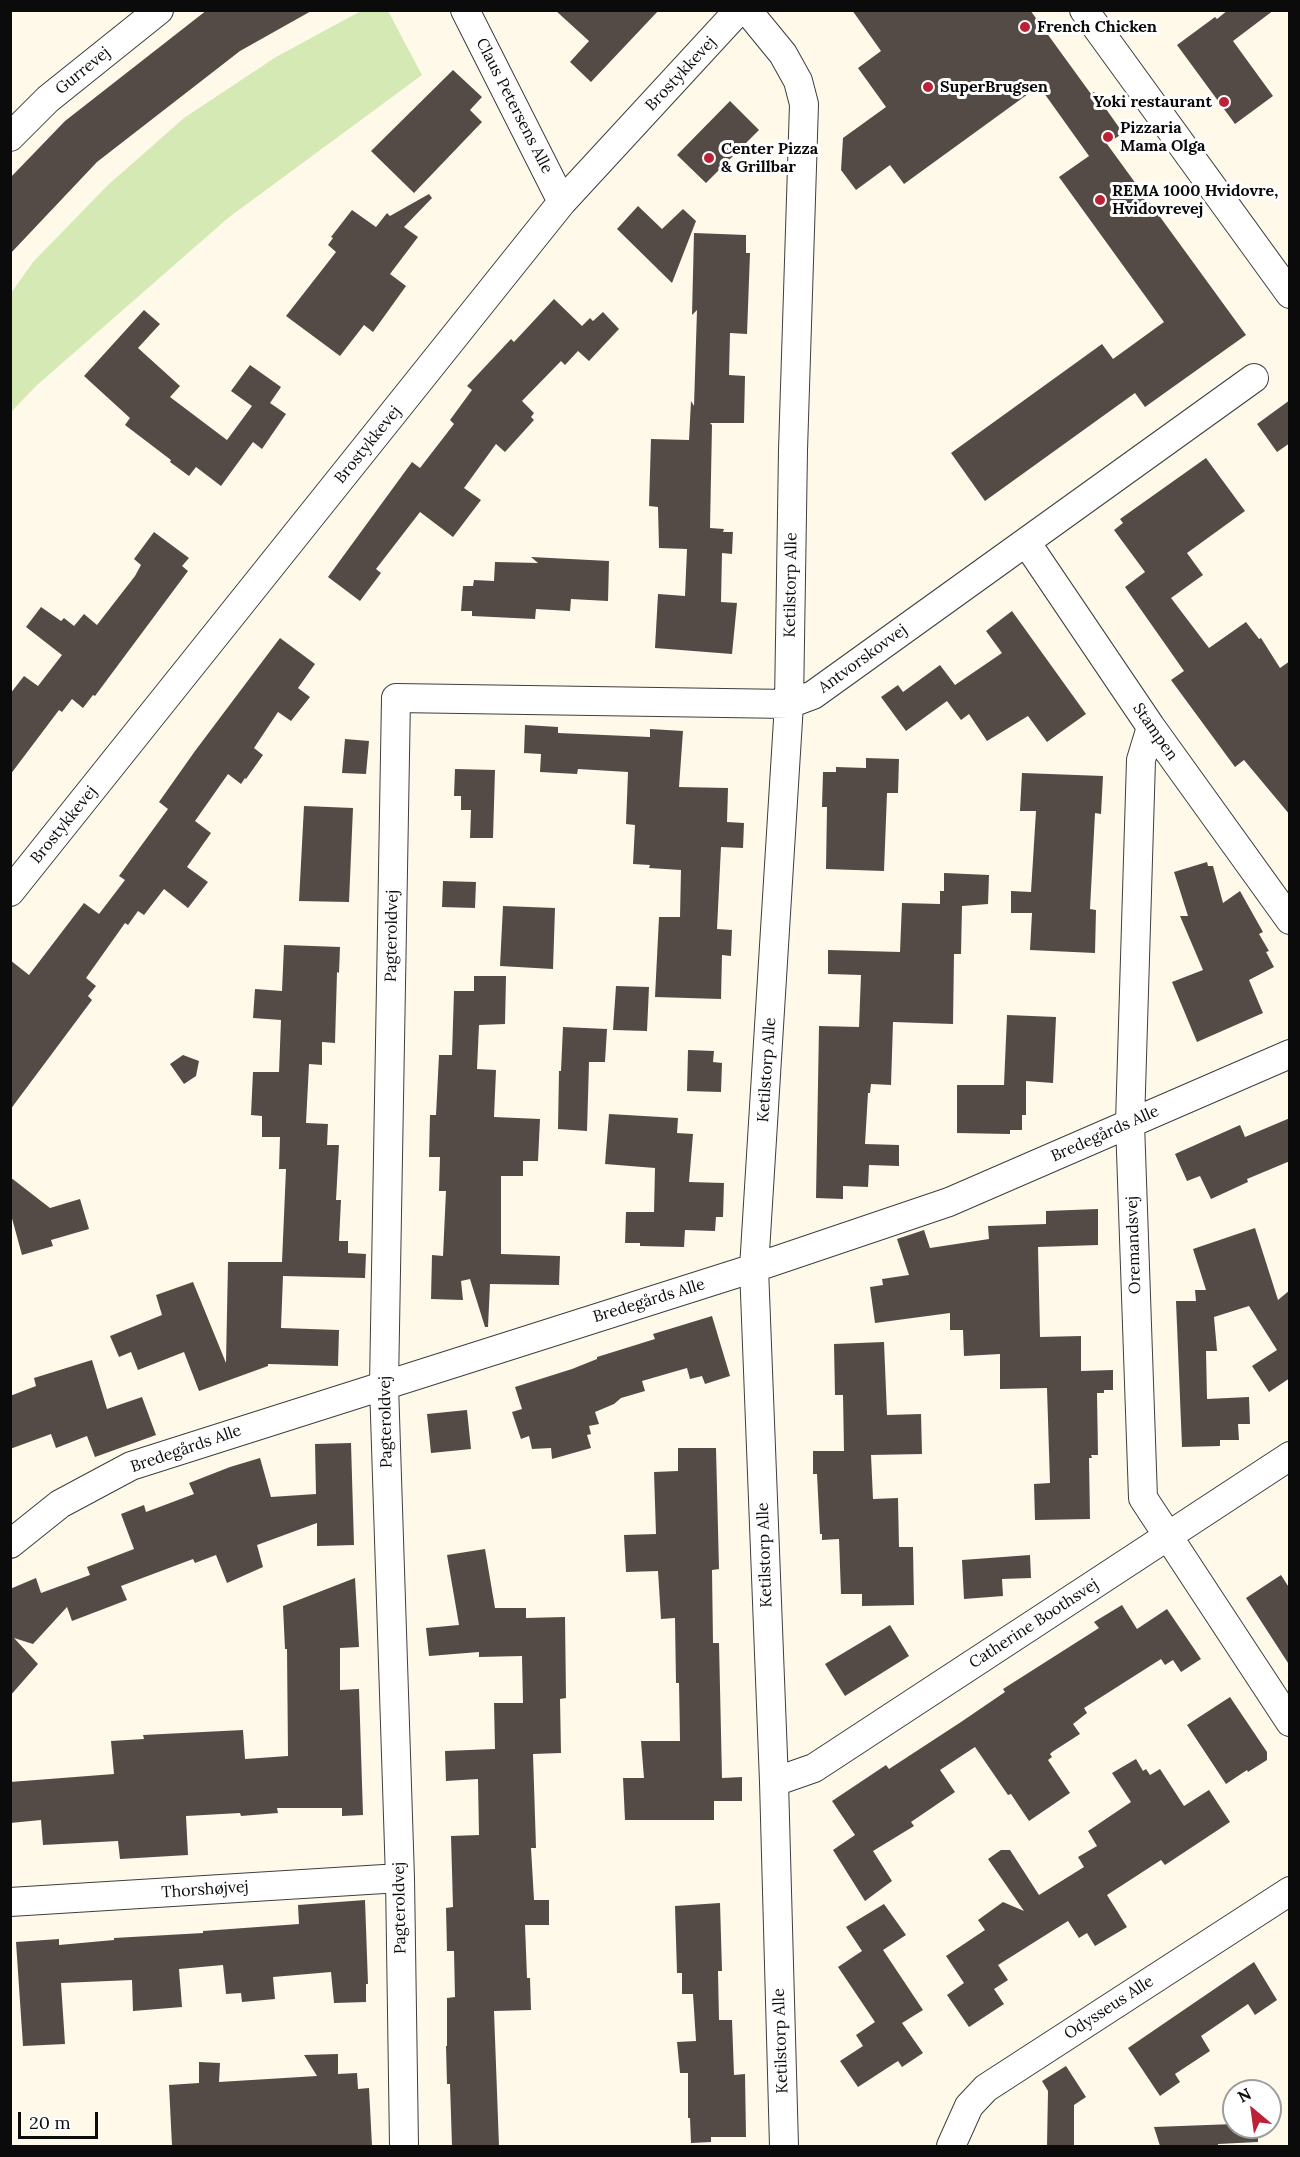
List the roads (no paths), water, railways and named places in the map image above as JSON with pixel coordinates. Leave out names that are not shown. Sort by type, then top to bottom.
[{"type":"street","name":"Gurrevej","points":[[10,136],[48,99],[159,10]]},
{"type":"street","name":"Claus Petersens Alle","points":[[465,10],[562,202]]},
{"type":"street","name":"Brostykkevej","points":[[10,892],[562,202],[739,10]]},
{"type":"street","name":"Ketilstorp Alle","points":[[747,10],[783,54],[798,81],[804,104],[794,407],[789,704],[754,1268],[774,1782],[784,2146]]},
{"type":"street","points":[[1084,10],[1290,294]]},
{"type":"street","name":"Antvorskovvej","points":[[396,698],[789,704],[813,695],[1254,378]]},
{"type":"street","name":"Stampen","points":[[1026,542],[1151,727],[1290,920]]},
{"type":"street","name":"Pagteroldvej","points":[[396,698],[384,1385],[400,1878],[404,2146]]},
{"type":"street","name":"Oremandsvej","points":[[1151,727],[1141,760],[1130,1123],[1143,1498],[1290,1722]]},
{"type":"street","name":"Bredegårds Alle","points":[[10,1544],[60,1504],[131,1466],[754,1268],[949,1202],[1290,1054]]},
{"type":"street","name":"Catherine Boothsvej","points":[[774,1782],[814,1768],[1290,1456]]},
{"type":"street","name":"Thorshøjvej","points":[[10,1902],[400,1878]]},
{"type":"street","name":"Odysseus Alle","points":[[951,2146],[969,2106],[986,2088],[1290,1891]]},
{"type":"place","name":"French Chicken","points":[[1025,27]]},
{"type":"place","name":"SuperBrugsen","points":[[928,87]]},
{"type":"place","name":"Yoki restaurant","points":[[1224,102]]},
{"type":"place","name":"Pizzaria Mama Olga","points":[[1108,137]]},
{"type":"place","name":"Center Pizza & Grillbar","points":[[709,158]]},
{"type":"place","name":"REMA 1000 Hvidovre, Hvidovrevej","points":[[1100,200]]}]
